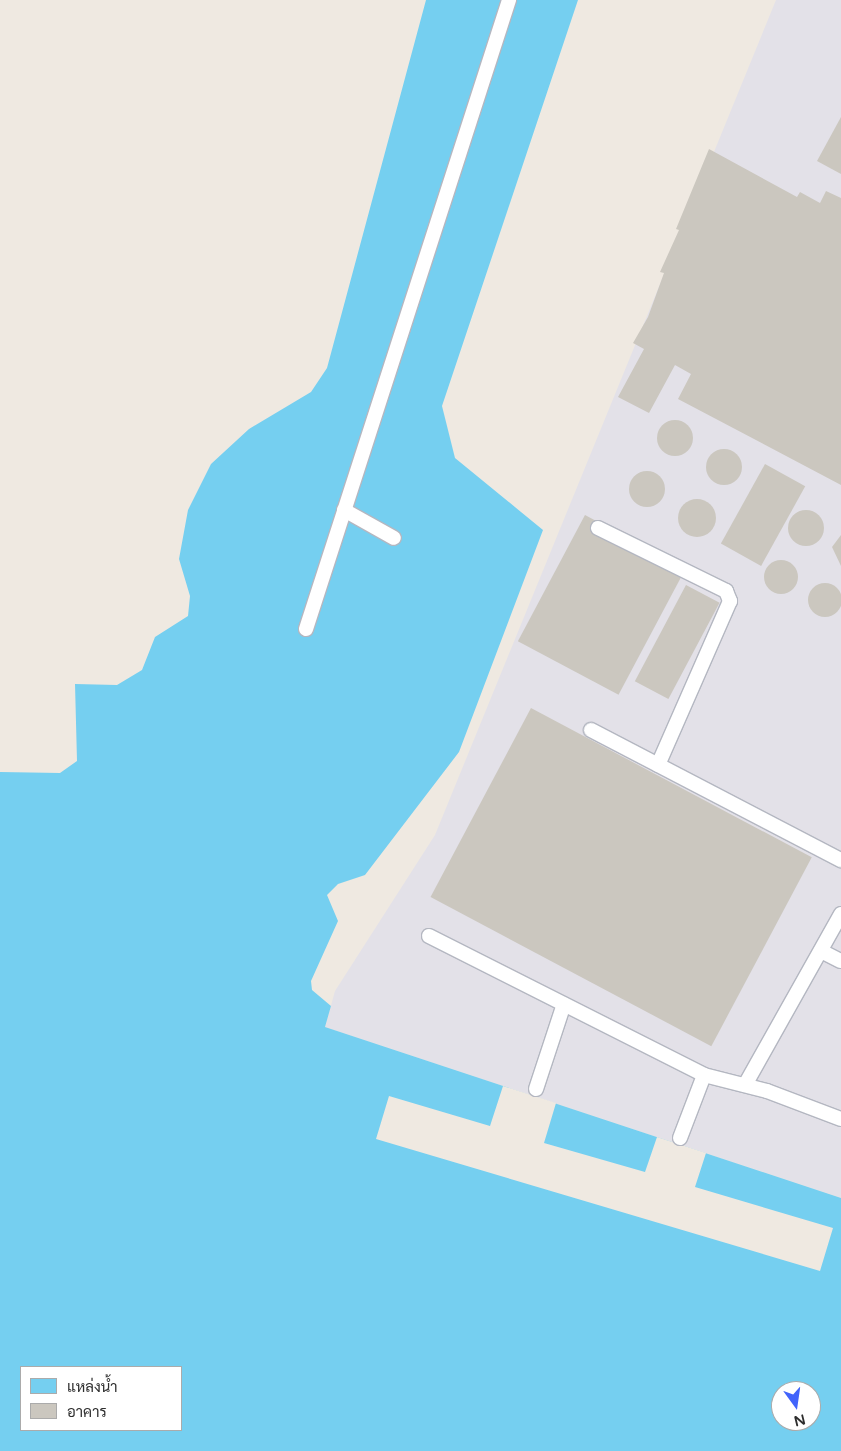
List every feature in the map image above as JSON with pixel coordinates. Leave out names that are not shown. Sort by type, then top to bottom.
[{"type":"lane","points":[[306,629],[509,0]]},
{"type":"lane","points":[[344,510],[394,538]]},
{"type":"lane","points":[[598,528],[726,592],[730,600],[658,765]]},
{"type":"lane","points":[[592,730],[841,860]]},
{"type":"lane","points":[[745,1085],[841,914]]},
{"type":"lane","points":[[429,936],[704,1075],[745,1085],[841,1119]]},
{"type":"lane","points":[[821,951],[841,961]]},
{"type":"lane","points":[[536,1089],[564,1004]]},
{"type":"lane","points":[[680,1138],[704,1075]]},
{"type":"shaded area","points":[[776,0],[841,0],[841,1198],[325,1027],[335,991],[435,835]]},
{"type":"water","points":[[426,0],[578,0],[442,406],[455,458],[543,530],[459,752],[365,875],[338,884],[327,895],[338,921],[311,981],[312,990],[331,1006],[325,1027],[841,1198],[841,1451],[0,1451],[0,772],[60,773],[77,761],[75,684],[117,685],[142,670],[155,637],[188,616],[190,596],[179,559],[188,510],[211,464],[249,429],[311,392],[327,368]]},
{"type":"pier","points":[[503,1086],[556,1103],[544,1143],[645,1172],[657,1137],[706,1153],[695,1187],[833,1228],[820,1271],[376,1139],[389,1096],[490,1126]]},
{"type":"building","points":[[841,117],[841,174],[817,161]]},
{"type":"building","points":[[709,149],[797,197],[800,192],[820,203],[826,191],[841,198],[841,485],[678,399],[691,374],[675,365],[649,413],[618,397],[644,349],[633,343],[648,317],[664,273],[660,272],[679,230],[676,229]]},
{"type":"building","points":[[675,420],[682,421],[688,425],[692,431],[692,445],[688,451],[682,455],[675,456],[668,455],[662,451],[658,445],[657,438],[658,431],[662,425],[668,421]]},
{"type":"building","points":[[724,449],[731,450],[737,454],[741,460],[741,474],[737,480],[731,484],[724,485],[717,484],[711,480],[707,474],[706,467],[707,460],[711,454],[717,450]]},
{"type":"building","points":[[765,464],[805,486],[761,566],[721,544]]},
{"type":"building","points":[[647,471],[654,472],[660,476],[664,482],[664,496],[660,502],[654,506],[647,507],[640,506],[634,502],[630,496],[629,489],[630,482],[634,476],[640,472]]},
{"type":"building","points":[[697,499],[710,505],[716,518],[710,531],[697,537],[684,531],[678,518],[684,505]]},
{"type":"building","points":[[806,510],[818,516],[824,528],[818,540],[806,546],[794,540],[788,528],[794,516]]},
{"type":"building","points":[[585,515],[686,569],[619,695],[518,641]]},
{"type":"building","points":[[841,535],[841,566],[832,547]]},
{"type":"building","points":[[781,560],[788,561],[793,565],[797,570],[797,584],[793,589],[788,593],[781,594],[774,593],[769,589],[765,584],[764,577],[765,570],[769,565],[774,561]]},
{"type":"building","points":[[825,583],[832,584],[837,588],[841,593],[841,607],[837,612],[832,616],[825,617],[818,616],[813,612],[809,607],[808,600],[809,593],[813,588],[818,584]]},
{"type":"building","points":[[686,585],[720,603],[668,699],[635,681]]},
{"type":"building","points":[[531,708],[812,857],[711,1046],[431,897]]}]
